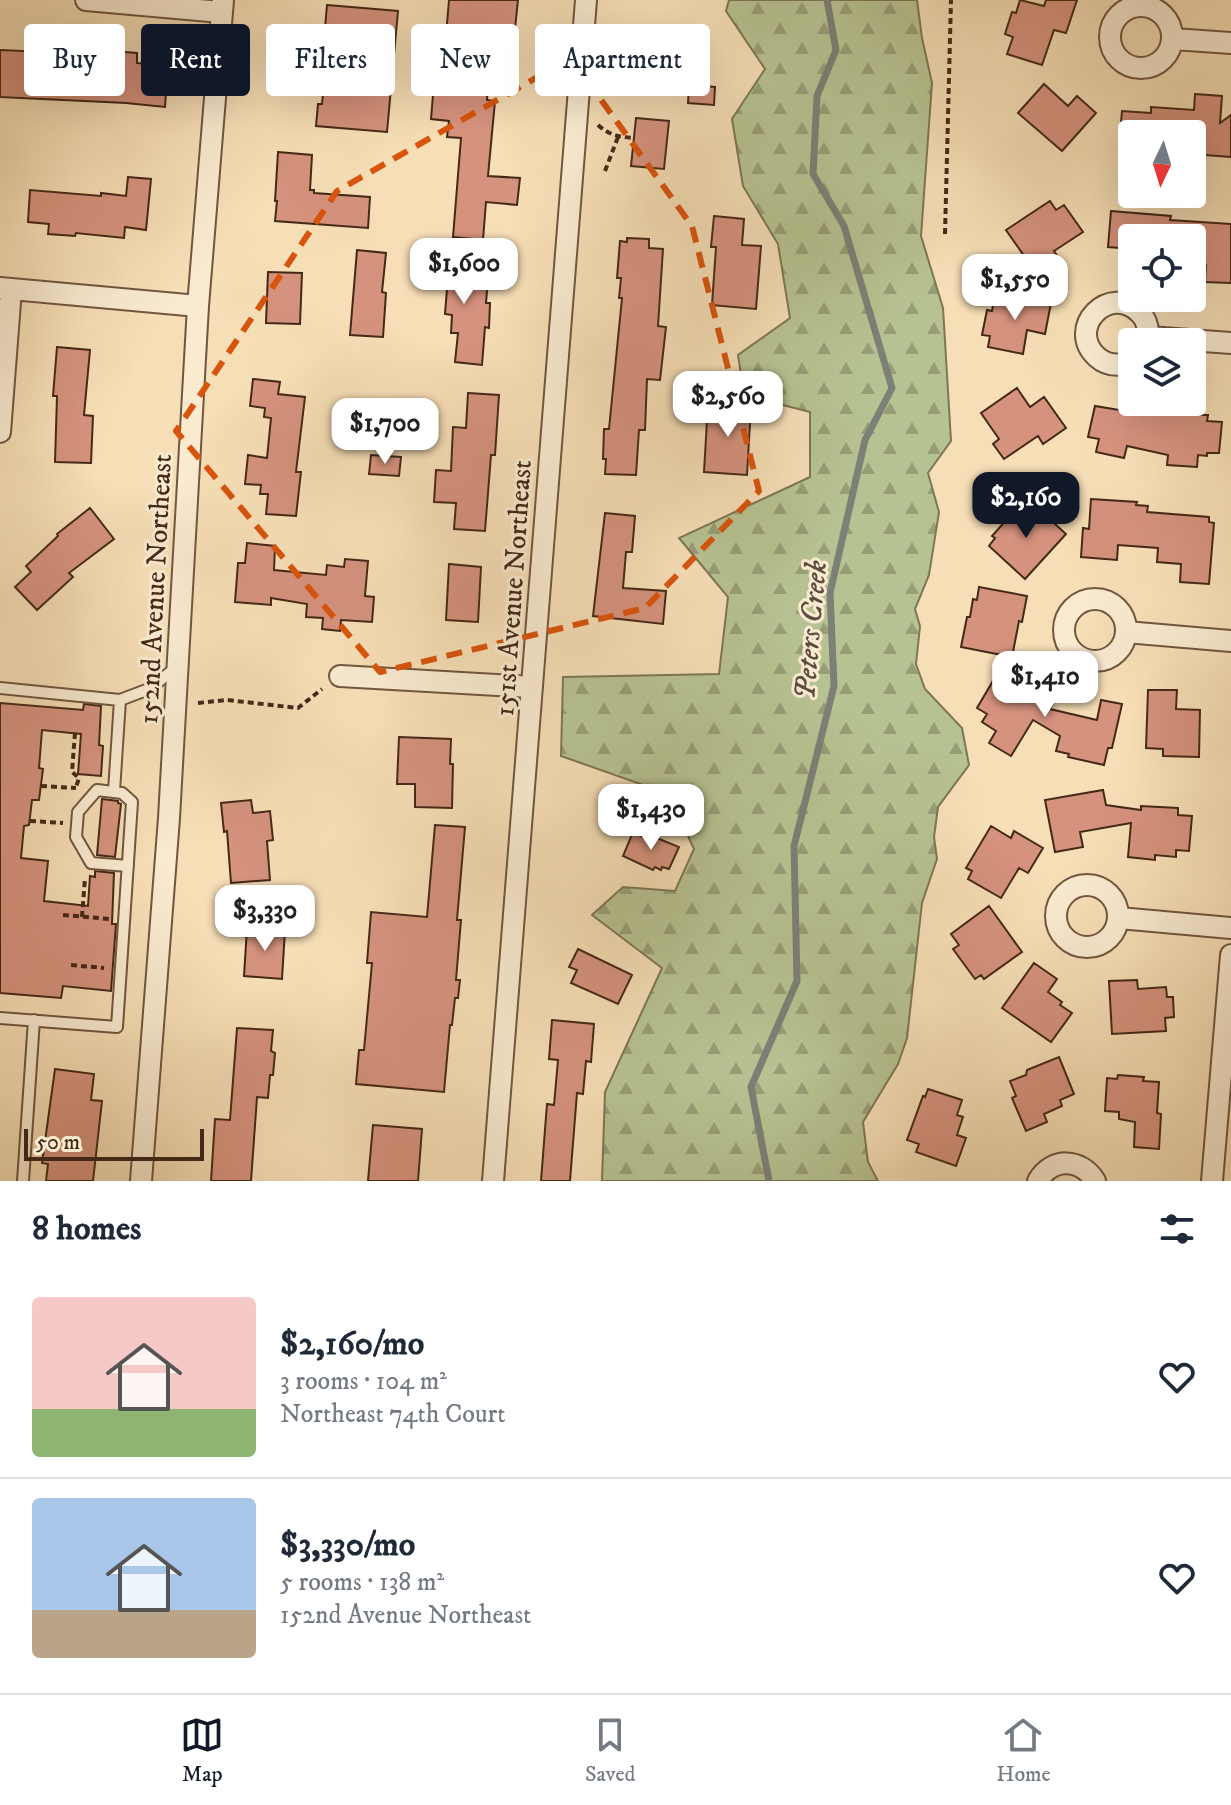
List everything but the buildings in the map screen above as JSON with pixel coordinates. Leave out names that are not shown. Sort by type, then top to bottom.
[{"type":"street","points":[[86,0],[222,6]]},
{"type":"street","name":"151st Avenue Northeast","points":[[493,1181],[586,0]]},
{"type":"street","name":"152nd Avenue Northeast","points":[[141,1181],[167,849],[198,306],[222,6]]},
{"type":"street","points":[[1173,39],[1231,43]]},
{"type":"street","points":[[0,432],[5,289],[198,306]]},
{"type":"street","points":[[1118,365],[1101,361],[1088,345],[1086,334],[1093,315],[1109,304],[1129,305],[1138,310],[1148,328]]},
{"type":"street","points":[[1206,342],[1231,343]]},
{"type":"street","points":[[1126,632],[1231,641]]},
{"type":"street","points":[[340,676],[532,687]]},
{"type":"street","points":[[1119,918],[1231,928]]},
{"type":"street","points":[[1212,1181],[1227,1062],[1231,955]]},
{"type":"street","points":[[1038,1181],[1048,1169],[1067,1162],[1085,1169],[1095,1181]]},
{"type":"lane","points":[[0,688],[120,700],[149,689],[177,666]]},
{"type":"lane","points":[[114,791],[120,700]]},
{"type":"lane","points":[[0,1018],[117,1027],[128,866],[132,802],[122,793],[97,790],[78,812],[76,837],[91,863],[128,866]]},
{"type":"lane","points":[[23,1181],[34,1020]]},
{"type":"path","points":[[945,234],[951,0]]},
{"type":"path","points":[[597,123],[608,133],[634,138]]},
{"type":"path","points":[[605,171],[618,137]]},
{"type":"path","points":[[175,705],[227,700],[298,708],[340,676]]},
{"type":"path","points":[[41,786],[76,788]]},
{"type":"path","points":[[30,821],[77,824]]},
{"type":"path","points":[[63,915],[124,920]]},
{"type":"path","points":[[71,965],[121,969]]},
{"type":"highlighted area","points":[[571,58],[692,226],[759,491],[645,608],[380,672],[176,431],[337,191]]},
{"type":"green space","points":[[729,0],[917,0],[932,83],[921,236],[943,308],[951,441],[928,473],[939,512],[929,575],[915,609],[920,626],[916,664],[925,689],[962,728],[969,765],[938,807],[934,837],[937,859],[922,903],[907,1038],[898,1064],[863,1122],[868,1162],[878,1181],[602,1181],[605,1092],[662,968],[592,915],[623,887],[675,891],[694,849],[669,794],[561,756],[563,677],[719,674],[728,597],[679,538],[810,477],[810,412],[744,395],[738,355],[790,318],[778,244],[743,186],[732,119],[765,69],[726,11]]},
{"type":"waterway","name":"Peters Creek","points":[[769,1181],[751,1087],[797,981],[794,846],[834,686],[830,593],[865,440],[892,388],[844,226],[813,174],[817,96],[836,50],[827,0]]}]
